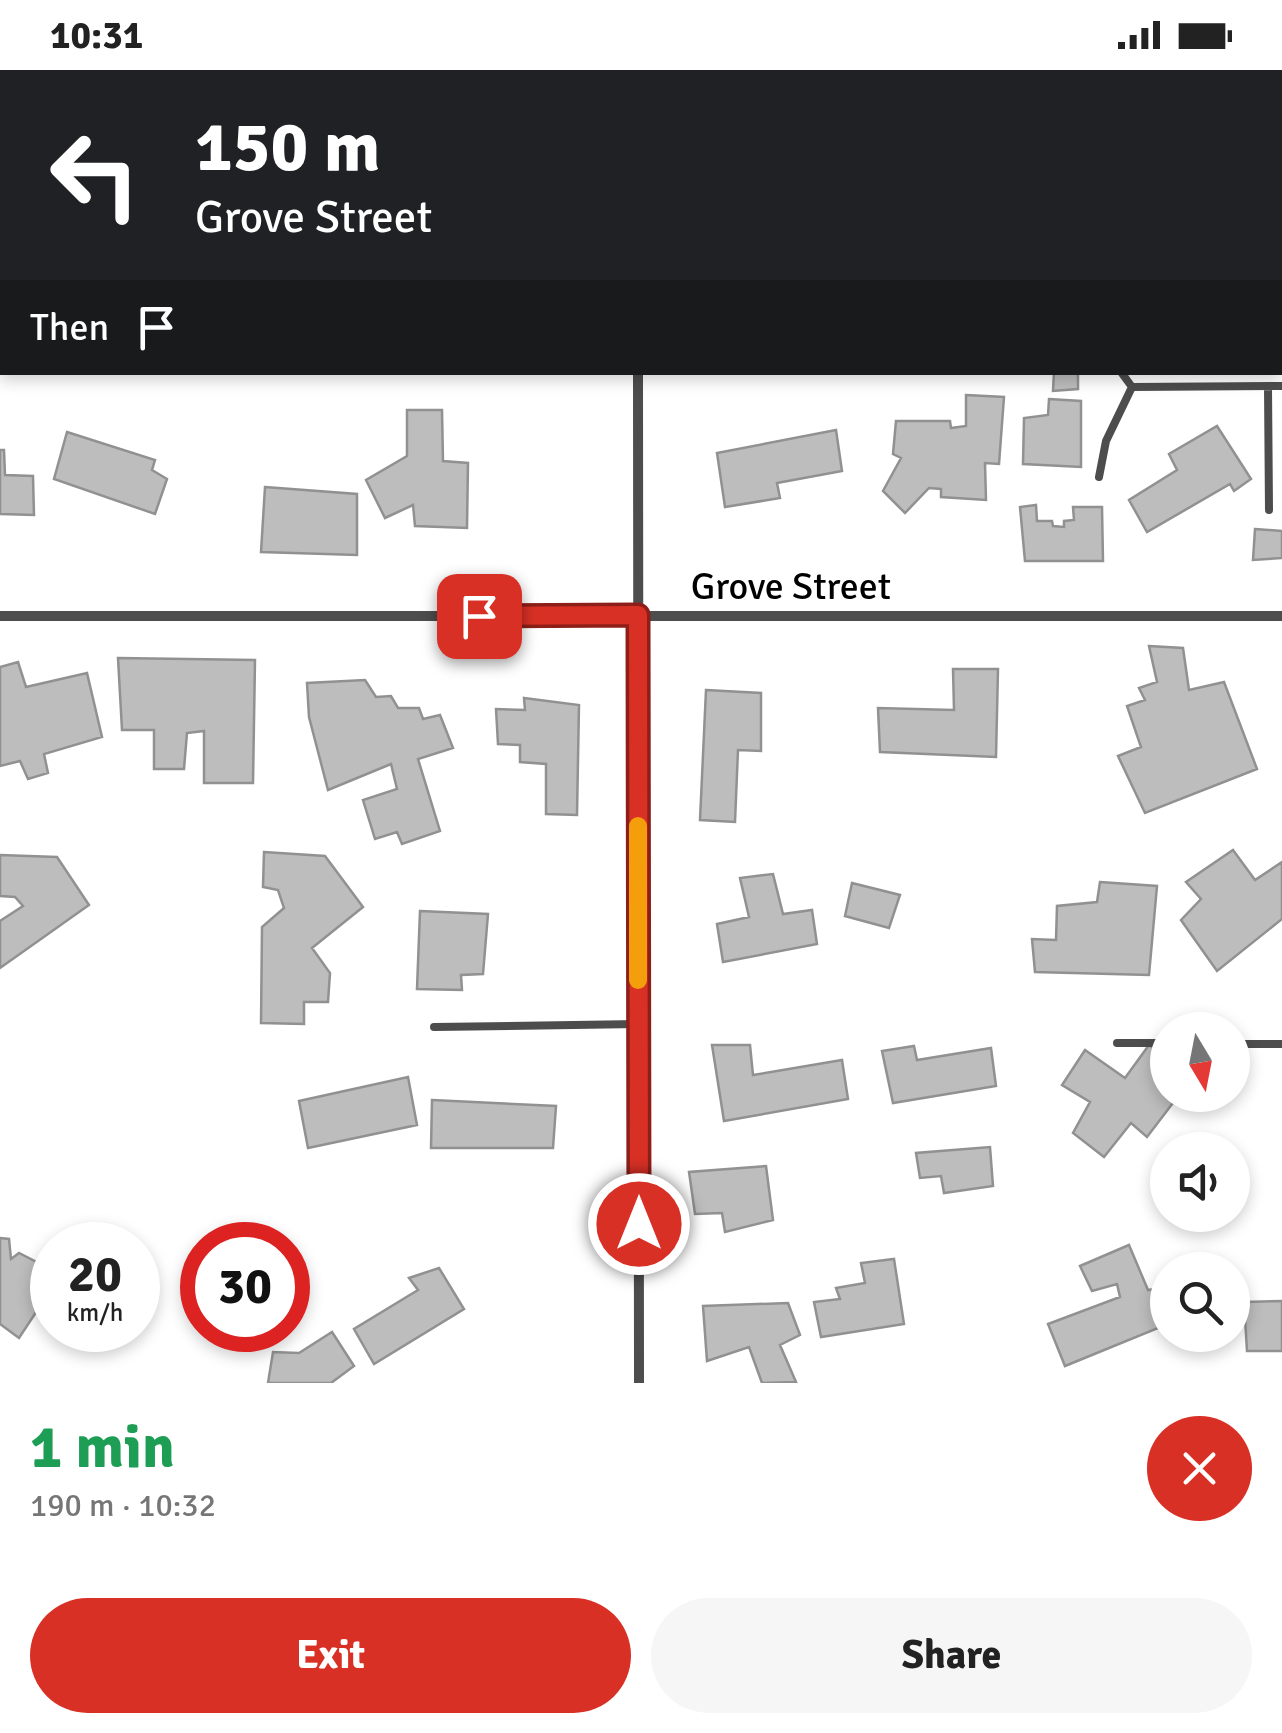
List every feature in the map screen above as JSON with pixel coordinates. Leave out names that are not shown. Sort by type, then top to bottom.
[{"type":"street","points":[[638,375],[639,1383]]},
{"type":"street","name":"Grove Street","points":[[0,616],[1282,616]]},
{"type":"lane","points":[[1123,375],[1132,387]]},
{"type":"lane","points":[[1132,387],[1282,386]]},
{"type":"lane","points":[[1099,477],[1106,441],[1132,387]]},
{"type":"lane","points":[[1268,387],[1269,510]]},
{"type":"lane","points":[[434,1028],[638,1024]]},
{"type":"lane","points":[[1117,1042],[1150,1043]]},
{"type":"lane","points":[[1250,1044],[1282,1044]]},
{"type":"building","points":[[1054,375],[1078,375],[1078,389],[1053,391]]},
{"type":"building","points":[[966,395],[1004,397],[999,464],[985,463],[986,500],[941,497],[941,489],[929,488],[905,513],[883,491],[901,458],[893,454],[896,421],[950,421],[951,428],[966,426]]},
{"type":"building","points":[[1049,399],[1081,401],[1081,467],[1023,464],[1024,418],[1048,415]]},
{"type":"building","points":[[407,410],[442,410],[443,461],[468,463],[467,528],[415,526],[413,505],[385,518],[366,480],[407,456]]},
{"type":"building","points":[[1217,426],[1251,479],[1234,491],[1230,484],[1147,532],[1129,500],[1177,470],[1169,454]]},
{"type":"building","points":[[836,430],[842,471],[777,483],[780,498],[725,507],[717,453]]},
{"type":"building","points":[[67,432],[155,460],[152,470],[167,479],[155,514],[54,479]]},
{"type":"building","points":[[0,450],[4,450],[5,475],[33,476],[34,515],[0,514]]},
{"type":"building","points":[[265,487],[357,494],[357,555],[261,552]]},
{"type":"building","points":[[1036,505],[1037,521],[1052,521],[1053,526],[1064,527],[1064,521],[1074,520],[1073,507],[1102,507],[1103,561],[1025,561],[1020,507]]},
{"type":"building","points":[[1255,529],[1282,531],[1282,558],[1253,560]]},
{"type":"building","points":[[1149,646],[1183,648],[1189,690],[1224,682],[1257,769],[1145,813],[1118,756],[1141,747],[1127,706],[1145,700],[1139,688],[1157,682]]},
{"type":"building","points":[[118,658],[255,660],[253,783],[204,783],[204,731],[187,733],[184,769],[154,769],[154,730],[122,730]]},
{"type":"building","points":[[18,662],[26,687],[87,673],[102,737],[44,754],[48,773],[28,779],[20,761],[0,766],[0,667]]},
{"type":"building","points":[[953,669],[998,669],[996,757],[880,752],[878,708],[954,710]]},
{"type":"building","points":[[365,680],[376,697],[391,696],[398,708],[419,708],[423,719],[440,715],[453,748],[418,759],[440,831],[402,844],[397,832],[375,839],[363,800],[397,789],[391,764],[328,790],[309,717],[307,683]]},
{"type":"building","points":[[706,690],[761,693],[761,751],[738,750],[735,822],[700,820]]},
{"type":"building","points":[[524,698],[579,705],[577,815],[546,814],[546,764],[520,762],[520,745],[498,744],[496,709],[525,710]]},
{"type":"building","points":[[1233,850],[1255,880],[1282,862],[1282,919],[1217,971],[1181,920],[1201,899],[1186,882]]},
{"type":"building","points":[[264,852],[325,856],[363,907],[312,948],[330,973],[328,1002],[304,1002],[304,1024],[261,1023],[262,927],[284,908],[278,890],[263,887]]},
{"type":"building","points":[[0,855],[57,857],[89,905],[0,968],[0,921],[23,906],[15,897],[0,896]]},
{"type":"building","points":[[773,874],[783,914],[812,910],[817,944],[723,962],[717,924],[749,917],[740,878]]},
{"type":"building","points":[[1100,882],[1157,886],[1149,975],[1035,972],[1032,939],[1056,940],[1057,906],[1097,902]]},
{"type":"building","points":[[852,883],[900,895],[889,928],[845,916]]},
{"type":"building","points":[[420,911],[488,914],[483,974],[461,975],[462,990],[417,989]]},
{"type":"building","points":[[712,1045],[750,1045],[753,1075],[842,1060],[848,1099],[724,1121]]},
{"type":"building","points":[[914,1046],[917,1060],[991,1048],[996,1086],[893,1103],[882,1051]]},
{"type":"building","points":[[1150,1046],[1150,1112],[1166,1112],[1147,1137],[1131,1123],[1104,1157],[1073,1133],[1090,1102],[1062,1085],[1085,1050],[1125,1078]]},
{"type":"building","points":[[408,1077],[417,1125],[308,1148],[299,1101]]},
{"type":"building","points":[[432,1100],[556,1106],[553,1148],[431,1148]]},
{"type":"building","points":[[990,1147],[993,1186],[944,1193],[941,1176],[920,1178],[916,1153]]},
{"type":"building","points":[[766,1166],[773,1220],[725,1232],[722,1213],[695,1214],[689,1172]]},
{"type":"building","points":[[0,1238],[9,1239],[11,1259],[19,1253],[30,1259],[30,1321],[19,1338],[0,1324]]},
{"type":"building","points":[[1129,1245],[1150,1290],[1150,1331],[1065,1366],[1048,1324],[1120,1297],[1117,1284],[1092,1291],[1080,1266]]},
{"type":"building","points":[[894,1259],[904,1324],[821,1337],[814,1302],[840,1299],[836,1288],[865,1283],[861,1263]]},
{"type":"building","points":[[439,1268],[464,1309],[374,1364],[354,1329],[418,1290],[409,1278]]},
{"type":"building","points":[[1282,1301],[1282,1351],[1250,1351],[1250,1302]]},
{"type":"building","points":[[788,1303],[800,1335],[780,1345],[796,1382],[762,1383],[749,1347],[707,1361],[703,1306]]},
{"type":"building","points":[[332,1332],[354,1366],[331,1383],[268,1383],[273,1352],[310,1352],[310,1346]]},
{"type":"slow traffic","points":[[638,826],[638,980]]},
{"type":"route","points":[[479,616],[638,615],[639,1224]]}]
